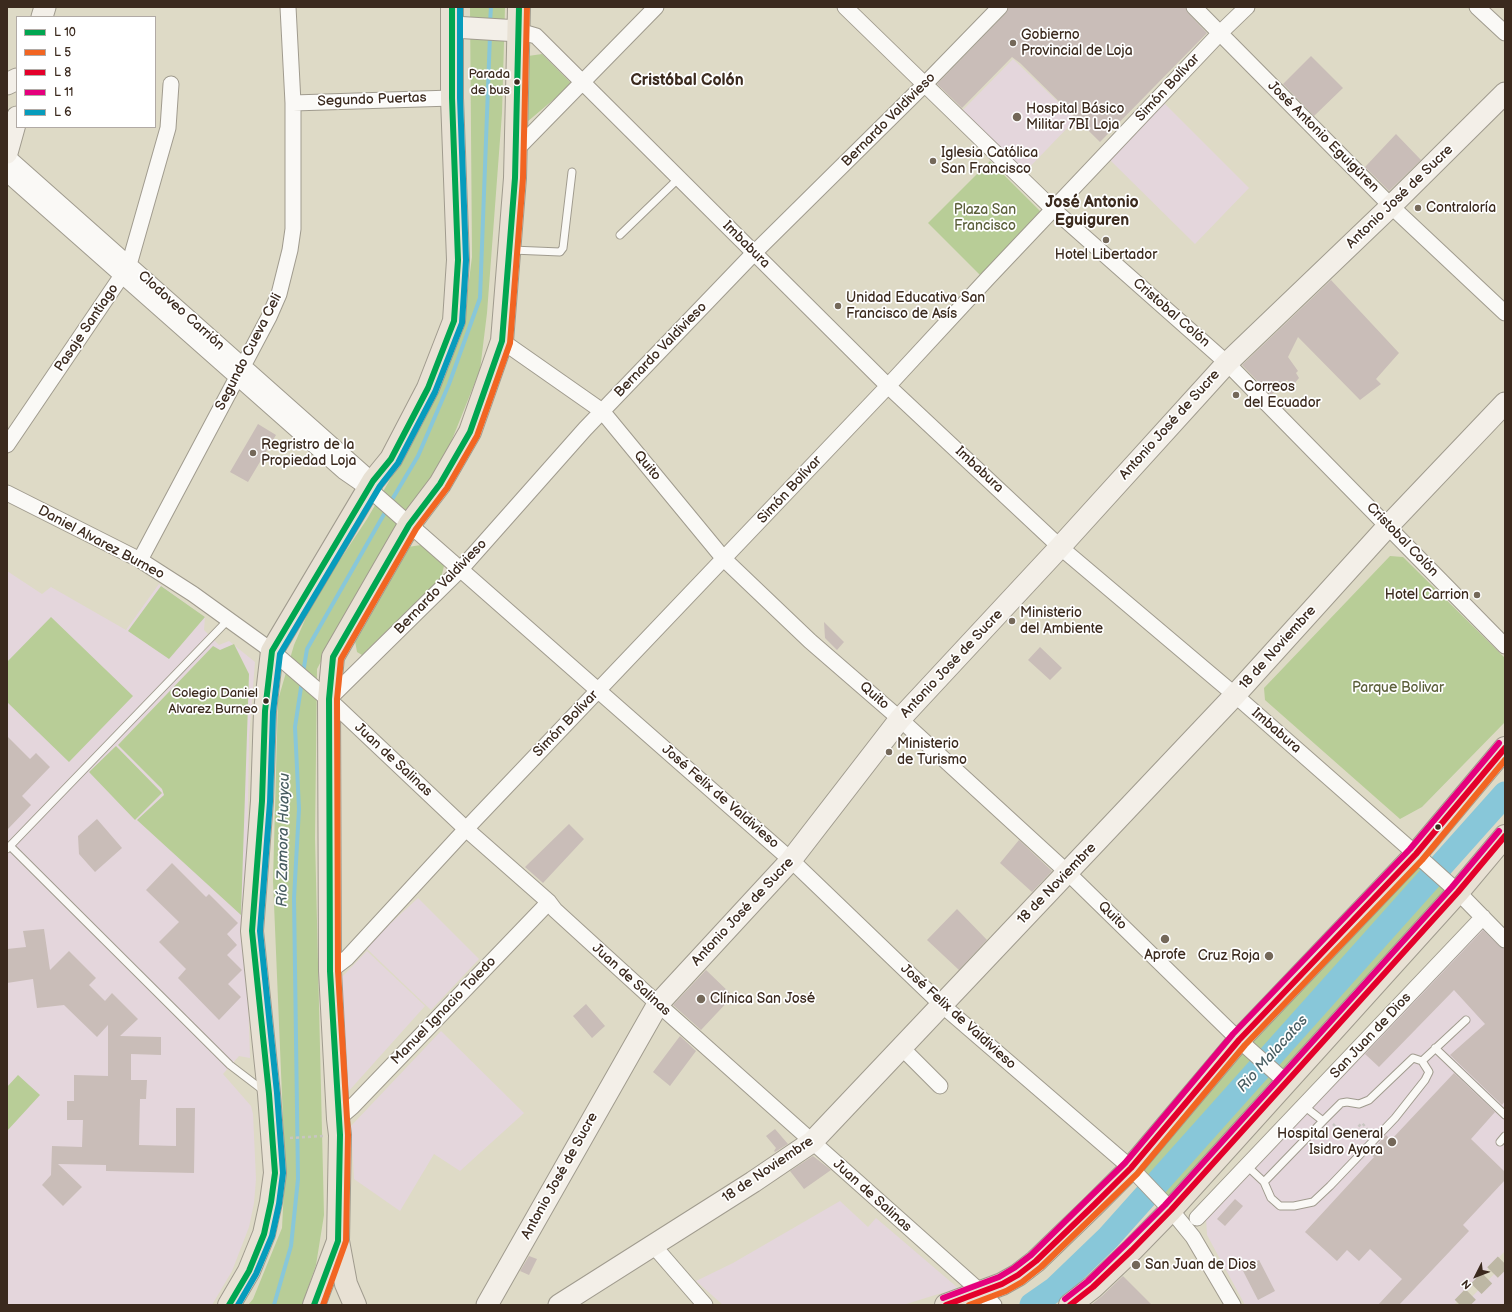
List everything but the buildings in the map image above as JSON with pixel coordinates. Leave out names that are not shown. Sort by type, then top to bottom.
[{"type":"main road","points":[[354,1305],[346,1284],[338,1241],[339,1127],[330,971],[329,700],[333,657],[409,525],[440,484],[470,432],[502,341],[515,178],[519,7]]},
{"type":"main road","points":[[229,1305],[249,1271],[264,1234],[271,1202],[275,1173],[269,1094],[252,931],[262,802],[265,711],[272,651],[371,485],[391,459],[428,388],[454,321],[458,260],[452,98],[453,17]]},
{"type":"main road","points":[[946,1305],[988,1300],[1008,1282],[1036,1261],[1132,1170],[1241,1043],[1417,855],[1505,748]]},
{"type":"main road","points":[[1078,1301],[1132,1250],[1169,1208],[1191,1186],[1282,1080],[1505,836]]},
{"type":"main road","points":[[314,1305],[338,1241]]},
{"type":"street","name":"Segundo Cueva Celi","points":[[140,560],[269,317],[279,294],[290,250],[293,229],[293,102],[288,7]]},
{"type":"street","points":[[515,151],[656,7]]},
{"type":"street","name":"Cristobal Colón","points":[[845,7],[1054,209],[1227,362],[1505,646]]},
{"type":"street","name":"Bernardo Valdivieso","points":[[329,700],[460,570],[602,411],[754,253],[924,85],[1000,7]]},
{"type":"street","name":"José Antonio Eguigüren","points":[[1194,7],[1391,206],[1505,314]]},
{"type":"street","name":"Simón Bolívar","points":[[330,971],[347,958],[466,829],[888,386],[1220,33],[1247,7]]},
{"type":"street","points":[[1477,7],[1505,33]]},
{"type":"street","points":[[453,17],[518,31]]},
{"type":"street","name":"Imbabura","points":[[518,31],[536,36],[584,81],[888,386],[1060,547],[1235,695],[1417,855],[1456,890],[1505,940]]},
{"type":"street","points":[[7,84],[16,80]]},
{"type":"street","name":"Pasaje Santiago","points":[[7,445],[125,271],[168,128],[171,84]]},
{"type":"street","name":"Antonio José de Sucre","points":[[487,1305],[658,1004],[792,860],[900,719],[1060,547],[1227,362],[1391,206],[1505,93]]},
{"type":"street","name":"Segundo Puertas","points":[[293,102],[452,98]]},
{"type":"street","points":[[7,153],[16,121]]},
{"type":"street","name":"Clodoveo Carrión","points":[[7,156],[125,271]]},
{"type":"street","name":"Clodoveo Carrión","points":[[7,174],[125,271],[371,485]]},
{"type":"street","name":"Quito","points":[[502,341],[602,411],[724,559],[810,641],[900,719],[1068,873],[1241,1043],[1282,1080]]},
{"type":"street","name":"18 de Noviembre","points":[[559,1305],[753,1182],[812,1142],[1068,873],[1235,695],[1388,526],[1505,404]]},
{"type":"street","name":"José Felix de Valdivieso","points":[[371,485],[409,525],[792,860],[942,1005],[1132,1170],[1169,1208],[1193,1237],[1233,1305]]},
{"type":"street","name":"Daniel Alvarez Burneo","points":[[7,493],[140,560],[193,594],[272,651]]},
{"type":"street","name":"Juan de Salinas","points":[[272,651],[329,700],[466,829],[549,902],[555,910],[658,1004],[988,1300]]},
{"type":"street","name":"Manuel Ignacio Toledo","points":[[339,1127],[357,1102],[549,902]]},
{"type":"street","name":"San Juan de Dios","points":[[1197,1218],[1483,917]]},
{"type":"street","points":[[901,1047],[940,1086]]},
{"type":"street","points":[[1191,1186],[1197,1218],[1193,1237]]},
{"type":"street","points":[[654,1245],[704,1302]]},
{"type":"lane","points":[[510,249],[560,252],[563,248],[572,172]]},
{"type":"lane","points":[[620,235],[679,178]]},
{"type":"lane","points":[[228,620],[8,847],[230,1065],[269,1094]]},
{"type":"lane","points":[[1422,1061],[1466,1020]]},
{"type":"lane","points":[[1436,1048],[1505,1115]]},
{"type":"lane","points":[[1247,1166],[1264,1182],[1271,1198],[1280,1206],[1294,1206],[1313,1202],[1395,1118],[1425,1080],[1429,1072],[1422,1061],[1413,1058],[1369,1100],[1359,1104],[1347,1102],[1341,1104],[1264,1182]]},
{"type":"lane","points":[[1304,1106],[1325,1120]]},
{"type":"lane","points":[[1500,1142],[1505,1136]]},
{"type":"path","points":[[1325,1120],[1347,1138],[1362,1123],[1376,1138]]},
{"type":"path","points":[[272,1139],[339,1127]]},
{"type":"shaded area","name":"Hospital Básico Militar 7BI Loja","points":[[1013,59],[1076,119],[1021,176],[958,115]]},
{"type":"shaded area","points":[[1164,103],[1249,188],[1195,244],[1110,160]]},
{"type":"shaded area","points":[[7,571],[42,594],[51,587],[126,630],[159,584],[205,617],[204,630],[219,645],[229,641],[255,662],[249,737],[246,932],[250,1058],[239,1056],[223,1074],[251,1106],[253,1114],[256,1179],[254,1203],[249,1227],[232,1271],[212,1305],[7,1305]]},
{"type":"shaded area","points":[[418,898],[479,959],[431,1010],[365,947]]},
{"type":"shaded area","name":"Hospital General Isidro Ayora","points":[[1484,921],[1505,942],[1505,1251],[1454,1305],[1245,1305],[1207,1235],[1206,1218]]},
{"type":"shaded area","points":[[367,951],[425,1006],[347,1093],[342,977]]},
{"type":"shaded area","points":[[441,1031],[524,1113],[460,1171],[434,1154],[400,1211],[354,1179],[351,1126]]},
{"type":"shaded area","points":[[840,1201],[868,1227],[876,1218],[958,1288],[903,1305],[723,1305],[696,1281],[733,1263]]},
{"type":"shaded area","points":[[1505,1263],[1505,1305],[1464,1305]]},
{"type":"green space","points":[[470,7],[505,7],[502,113],[487,313],[480,370],[445,457],[341,623],[317,669],[315,838],[324,1215],[316,1265],[302,1305],[248,1305],[253,1299],[282,1228],[285,1168],[273,880],[278,700],[294,645],[314,599],[367,519],[423,423],[464,319],[472,257]]},
{"type":"green space","points":[[542,54],[572,84],[527,122],[528,56]]},
{"type":"green space","name":"Plaza San Francisco","points":[[990,161],[1043,214],[981,276],[928,223]]},
{"type":"green space","points":[[421,545],[444,566],[441,578],[362,655],[357,652],[355,641],[408,547]]},
{"type":"green space","name":"Parque Bolivar","points":[[1390,556],[1403,557],[1505,658],[1505,722],[1422,807],[1400,819],[1265,700],[1264,688]]},
{"type":"green space","points":[[161,586],[205,617],[169,659],[128,631]]},
{"type":"green space","points":[[51,617],[133,696],[69,762],[7,702],[7,662]]},
{"type":"green space","points":[[234,644],[249,674],[241,915],[137,820],[164,795],[162,789],[118,745],[213,646],[220,650]]},
{"type":"green space","points":[[116,746],[162,793],[135,820],[89,772]]},
{"type":"green space","points":[[1416,854],[1458,892],[1171,1208],[1132,1168]]},
{"type":"green space","points":[[18,1075],[40,1095],[7,1131],[7,1087]]},
{"type":"waterway","name":"Río Zamora Huaycu","points":[[490,23],[491,7]]},
{"type":"waterway","name":"Río Zamora Huaycu","points":[[390,503],[418,456],[449,384],[480,298],[490,35]]},
{"type":"waterway","name":"Río Zamora Huaycu","points":[[303,673],[307,649],[387,509]]},
{"type":"waterway","name":"Río Zamora Huaycu","points":[[274,1305],[291,1246],[298,1179],[294,898],[299,809],[295,727],[302,681]]},
{"type":"waterway","name":"Rio Malacatos","points":[[1032,1305],[1055,1289],[1108,1238],[1505,794]]},
{"type":"tunnel","points":[[1460,1305],[1505,1260]]},
{"type":"transit line","points":[[229,1305],[249,1271],[264,1234],[271,1202],[275,1173],[269,1094],[252,931],[262,801],[265,711],[272,651],[373,481],[391,459],[428,388],[454,321],[458,260],[452,98],[452,7]]},
{"type":"transit line","points":[[238,1305],[256,1274],[272,1236],[279,1204],[283,1173],[277,1093],[260,931],[270,802],[273,712],[280,654],[380,486],[398,463],[435,392],[462,323],[466,260],[460,98],[460,7]]},
{"type":"transit line","points":[[314,1305],[338,1241],[340,1135],[330,971],[329,699],[333,657],[409,525],[440,484],[470,432],[502,341],[515,178],[519,7]]},
{"type":"transit line","points":[[323,1305],[346,1241],[348,1135],[338,971],[337,699],[341,659],[416,529],[447,488],[477,436],[510,343],[523,178],[527,7]]},
{"type":"transit line","points":[[943,1298],[999,1277],[1014,1268],[1031,1255],[1125,1163],[1233,1034],[1410,849],[1499,743]]},
{"type":"transit line","points":[[946,1305],[1002,1284],[1018,1275],[1036,1261],[1094,1205],[1131,1168],[1239,1040],[1416,854],[1505,748]]},
{"type":"transit line","points":[[969,1305],[1006,1291],[1022,1282],[1041,1267],[1137,1174],[1245,1045],[1422,860],[1505,760]]},
{"type":"transit line","points":[[1065,1299],[1088,1281],[1165,1205],[1452,887],[1499,831]]},
{"type":"transit line","points":[[1070,1305],[1093,1287],[1171,1210],[1458,892],[1505,836]]},
{"type":"place","name":"Gobierno Provincial de Loja","points":[[1013,43]]},
{"type":"place","name":"Parada de bus","points":[[517,82]]},
{"type":"place","name":"Hospital Básico Militar 7BI Loja","points":[[1017,117]]},
{"type":"place","name":"Iglesia Católica San Francisco","points":[[933,161]]},
{"type":"place","name":"Contraloría","points":[[1418,208]]},
{"type":"place","name":"Hotel Libertador","points":[[1106,240]]},
{"type":"place","name":"Unidad Educativa San Francisco de Asís","points":[[838,306]]},
{"type":"place","name":"Correos del Ecuador","points":[[1236,395]]},
{"type":"place","name":"Regristro de la Propiedad Loja","points":[[253,453]]},
{"type":"place","name":"Hotel Carrion","points":[[1477,595]]},
{"type":"place","name":"Ministerio del Ambiente","points":[[1012,621]]},
{"type":"place","name":"Colegio Daniel Alvarez Burneo","points":[[266,701]]},
{"type":"place","name":"Ministerio de Turismo","points":[[889,752]]},
{"type":"place","name":"Aprofe","points":[[1165,939]]},
{"type":"place","name":"Cruz Roja","points":[[1269,956]]},
{"type":"place","name":"Clínica San José","points":[[701,999]]},
{"type":"place","name":"Hospital General Isidro Ayora","points":[[1392,1142]]},
{"type":"place","name":"San Juan de Dios","points":[[1136,1265]]},
{"type":"district","name":"Cristóbal Colón","points":[[687,81]]},
{"type":"district","name":"José Antonio Eguiguren","points":[[1092,212]]}]
